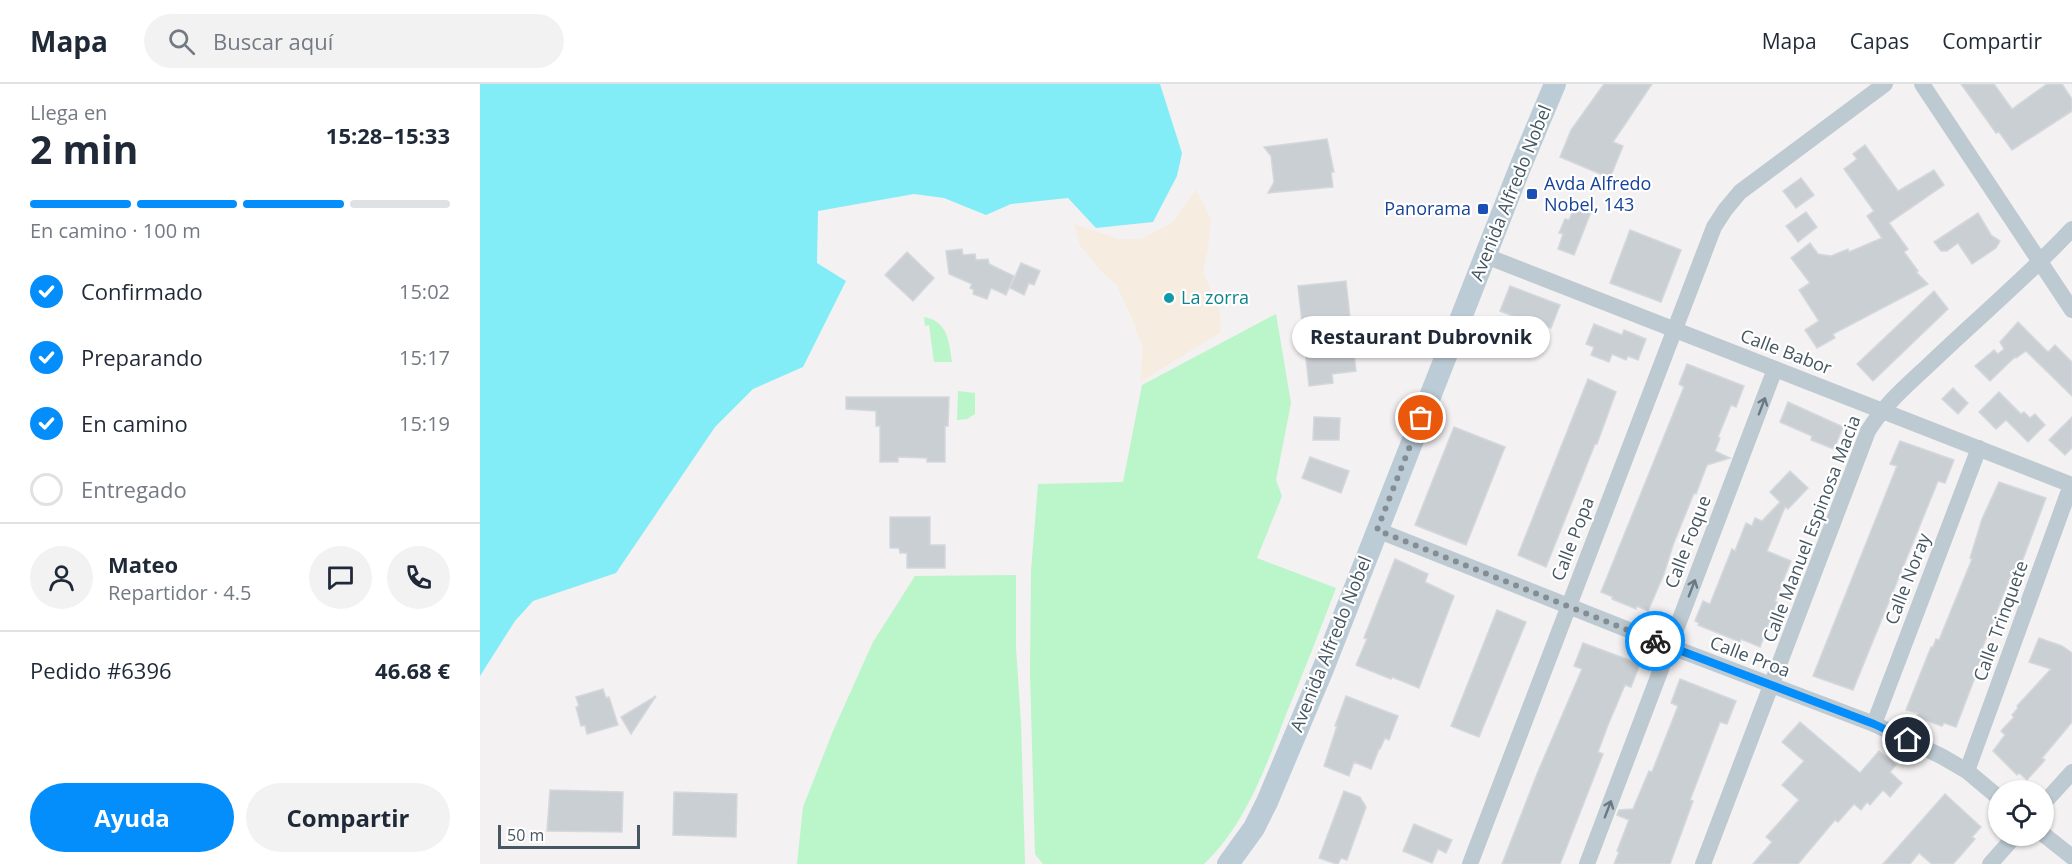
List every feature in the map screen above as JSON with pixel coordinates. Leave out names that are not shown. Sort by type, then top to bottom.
[{"type":"main road","name":"Avenida Alfredo Nobel","points":[[1228,864],[1254,828],[1323,669],[1555,84]]},
{"type":"street","name":"Calle Popa","points":[[1470,864],[1709,238],[1725,210],[1740,192],[1885,84]]},
{"type":"street","points":[[1922,84],[2072,310]]},
{"type":"street","name":"Calle Manuel Espinosa Macia","points":[[1703,864],[1868,431],[1881,410],[2040,263],[2072,229]]},
{"type":"street","name":"Calle Babor","points":[[1486,256],[2072,485]]},
{"type":"street","name":"Calle Foque","points":[[1587,864],[1775,369]]},
{"type":"street","name":"Calle Noray","points":[[1874,724],[1979,448]]},
{"type":"street","name":"Calle Trinquete","points":[[1967,771],[2072,485]]},
{"type":"street","name":"Calle Proa","points":[[1377,530],[1669,646],[1874,724],[1941,756],[1967,771],[1988,789]]},
{"type":"street","points":[[2054,792],[2072,772]]},
{"type":"street","points":[[2054,843],[2072,857]]},
{"type":"street","points":[[1990,864],[2006,846]]},
{"type":"green space","points":[[1276,314],[1291,403],[1276,480],[1282,496],[1257,558],[1336,588],[1263,773],[1232,831],[1204,864],[1043,864],[1035,854],[1030,673],[1031,571],[1038,484],[1123,482],[1142,385]]},
{"type":"green space","points":[[924,317],[932,319],[943,328],[952,362],[934,362],[929,325],[925,326]]},
{"type":"green space","points":[[958,391],[975,393],[975,414],[967,419],[957,420]]},
{"type":"green space","points":[[1016,575],[1016,648],[1021,723],[1025,864],[797,864],[803,807],[833,731],[873,642],[915,576]]},
{"type":"sand","name":"La zorra","points":[[1196,190],[1211,219],[1203,272],[1220,312],[1221,332],[1140,382],[1143,348],[1133,320],[1116,284],[1102,272],[1080,245],[1074,224],[1118,239],[1141,239],[1173,222]]},
{"type":"water","points":[[480,84],[1160,84],[1182,153],[1177,176],[1153,222],[1096,228],[1068,198],[1011,204],[986,215],[944,198],[914,194],[818,211],[817,263],[846,281],[803,367],[753,389],[715,427],[616,573],[533,601],[515,621],[480,676]]},
{"type":"building","points":[[1604,84],[1652,84],[1613,142],[1623,146],[1610,178],[1560,157],[1571,130]]},
{"type":"building","points":[[1961,84],[1994,84],[2012,109],[2047,84],[2062,84],[2072,99],[2072,111],[2012,150],[1999,132],[1996,133]]},
{"type":"building","points":[[1327,139],[1334,172],[1331,172],[1333,187],[1268,193],[1274,182],[1271,156],[1264,147]]},
{"type":"building","points":[[1865,145],[1898,191],[1934,170],[1944,185],[1889,223],[1908,249],[1904,252],[1918,271],[1916,272],[1928,284],[1833,334],[1835,338],[1817,348],[1805,330],[1819,321],[1799,290],[1810,283],[1791,258],[1810,243],[1818,254],[1831,256],[1848,249],[1849,252],[1882,238],[1867,216],[1874,211],[1844,169],[1857,159],[1853,154]]},
{"type":"building","points":[[1801,178],[1814,195],[1796,208],[1783,191]]},
{"type":"building","points":[[1575,206],[1591,212],[1574,255],[1558,249],[1563,234],[1559,233],[1565,219],[1569,220]]},
{"type":"building","points":[[1806,212],[1817,227],[1798,242],[1786,226]]},
{"type":"building","points":[[1978,213],[1991,235],[2000,241],[1996,248],[1972,264],[1958,243],[1947,251],[1941,251],[1934,242]]},
{"type":"building","points":[[1630,230],[1681,250],[1661,302],[1610,283]]},
{"type":"building","points":[[962,249],[963,255],[975,254],[976,260],[988,259],[989,264],[1014,276],[1006,295],[991,288],[987,299],[973,294],[974,290],[970,288],[972,284],[949,274],[946,251]]},
{"type":"building","points":[[907,252],[934,278],[913,301],[885,275]]},
{"type":"building","points":[[1021,263],[1040,271],[1034,285],[1029,283],[1024,295],[1010,288]]},
{"type":"building","points":[[1346,281],[1356,371],[1332,374],[1333,383],[1309,386],[1298,286]]},
{"type":"building","points":[[1510,286],[1560,305],[1551,328],[1537,322],[1536,325],[1500,311]]},
{"type":"building","points":[[1934,291],[1948,309],[1873,381],[1857,364]]},
{"type":"building","points":[[2018,322],[2048,352],[2055,345],[2072,362],[2072,396],[2026,351],[2015,357],[1990,381],[1975,366],[1994,350],[1998,354],[2004,349],[2000,342]]},
{"type":"building","points":[[1594,324],[1622,335],[1624,330],[1646,339],[1638,360],[1628,356],[1626,360],[1612,354],[1609,362],[1591,355],[1594,347],[1586,344]]},
{"type":"building","points":[[1488,336],[1501,341],[1494,357],[1481,352]]},
{"type":"building","points":[[1687,364],[1744,386],[1736,407],[1731,405],[1715,451],[1730,458],[1707,465],[1648,611],[1637,606],[1636,609],[1601,592],[1684,387],[1679,384]]},
{"type":"building","points":[[1588,379],[1616,392],[1546,567],[1518,555]]},
{"type":"building","points":[[1953,388],[1968,403],[1958,414],[1942,399]]},
{"type":"building","points":[[1999,392],[2021,414],[2024,412],[2030,418],[2035,414],[2045,425],[2028,442],[2006,420],[1996,429],[1979,412]]},
{"type":"building","points":[[846,397],[949,397],[948,426],[945,426],[945,462],[927,462],[927,458],[898,457],[898,462],[880,462],[880,426],[876,426],[876,411],[846,409]]},
{"type":"building","points":[[1788,402],[1843,427],[1834,449],[1811,440],[1812,436],[1780,422]]},
{"type":"building","points":[[1314,417],[1340,418],[1339,440],[1313,440]]},
{"type":"building","points":[[2072,417],[2072,448],[2065,455],[2049,440]]},
{"type":"building","points":[[1454,427],[1505,447],[1466,545],[1415,525]]},
{"type":"building","points":[[1900,441],[1954,460],[1945,483],[1938,481],[1853,690],[1813,676],[1897,466],[1890,464]]},
{"type":"building","points":[[1310,457],[1349,471],[1341,493],[1302,478]]},
{"type":"building","points":[[1790,471],[1808,488],[1788,509],[1785,507],[1767,551],[1791,561],[1760,647],[1741,639],[1740,642],[1698,625],[1699,623],[1695,621],[1703,601],[1710,604],[1732,549],[1735,551],[1746,523],[1752,526],[1755,518],[1762,521],[1780,502],[1770,492]]},
{"type":"building","points":[[1999,482],[2046,498],[2017,575],[2012,573],[1980,654],[1983,655],[1956,727],[1944,723],[1942,726],[1916,717],[1918,713],[1906,710],[1931,647],[1936,639],[1939,640],[1972,559],[1970,558],[1982,519]]},
{"type":"building","points":[[890,517],[930,517],[930,545],[945,545],[945,568],[907,568],[907,553],[900,553],[899,548],[890,548]]},
{"type":"building","points":[[1395,559],[1428,574],[1425,582],[1454,596],[1419,688],[1356,665],[1367,639],[1364,638]]},
{"type":"building","points":[[1497,610],[1526,622],[1479,737],[1451,726]]},
{"type":"building","points":[[2039,638],[2062,646],[2072,653],[2072,722],[2042,758],[2045,760],[2027,780],[2019,773],[2017,775],[1993,751],[2005,735],[2001,731],[2014,717],[2012,715],[2018,708],[2017,706],[2051,669],[2029,662]]},
{"type":"building","points":[[1583,643],[1640,664],[1631,687],[1625,685],[1608,725],[1598,752],[1603,754],[1560,864],[1502,864],[1582,669],[1574,666]]},
{"type":"building","points":[[1680,679],[1736,701],[1727,724],[1720,722],[1690,800],[1693,801],[1670,864],[1614,864],[1629,820],[1617,815],[1619,810],[1633,809],[1649,771],[1652,772],[1678,706],[1671,703]]},
{"type":"building","points":[[603,689],[606,698],[609,697],[618,725],[587,734],[585,725],[581,726],[576,697]]},
{"type":"building","points":[[656,696],[631,734],[621,717]]},
{"type":"building","points":[[1346,696],[1398,716],[1389,740],[1385,738],[1371,769],[1354,762],[1349,776],[1324,766]]},
{"type":"building","points":[[1800,722],[1860,773],[1879,751],[1896,765],[1890,772],[1902,783],[1890,797],[1883,790],[1870,805],[1867,802],[1861,810],[1854,804],[1838,822],[1835,820],[1798,864],[1753,864],[1772,842],[1766,837],[1799,800],[1782,785],[1804,761],[1782,742]]},
{"type":"building","points":[[550,790],[623,792],[622,832],[547,831]]},
{"type":"building","points":[[1344,791],[1360,797],[1366,807],[1347,860],[1341,858],[1336,864],[1319,858]]},
{"type":"building","points":[[674,792],[737,794],[736,837],[673,835]]},
{"type":"building","points":[[1945,794],[1981,827],[1972,837],[1975,839],[1962,854],[1953,864],[1932,864],[1919,853],[1910,864],[1883,864]]},
{"type":"building","points":[[1414,824],[1452,840],[1446,853],[1438,849],[1432,863],[1403,851]]},
{"type":"way so far","points":[[1421,418],[1377,530],[1655,641]]},
{"type":"place","name":"Avda Alfredo Nobel, 143","points":[[1532,194]]},
{"type":"place","name":"Panorama","points":[[1483,209]]},
{"type":"place","name":"La zorra","points":[[1169,298]]},
{"type":"place","name":"Restaurant Dubrovnik","points":[[1421,418]]},
{"type":"route","points":[[1655,641],[1874,724],[1908,740]]}]
